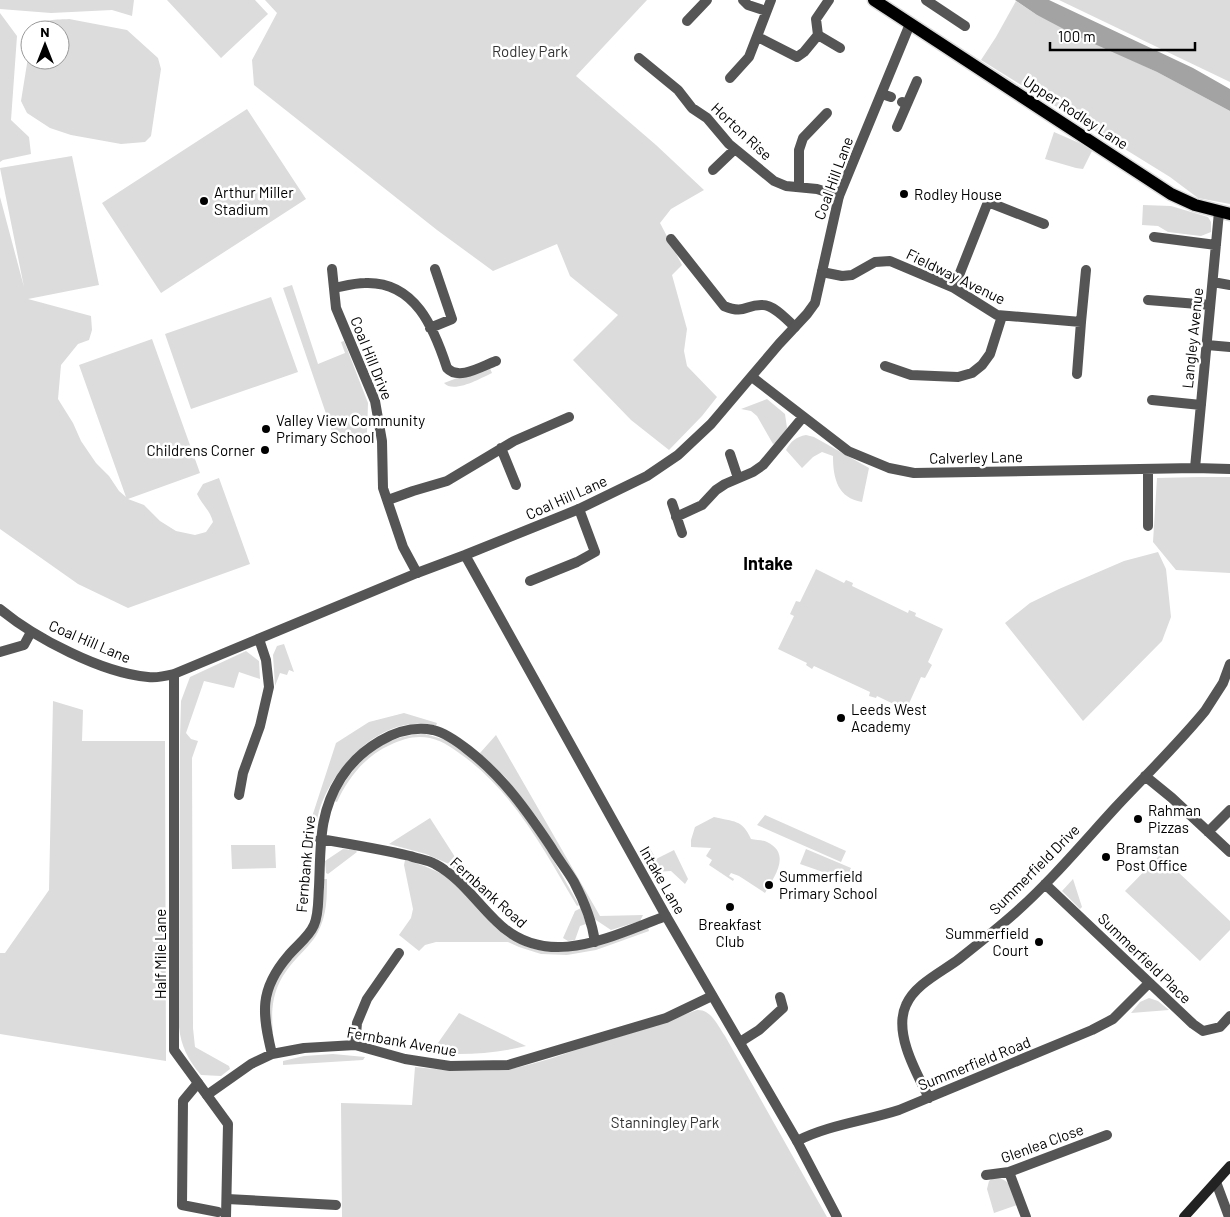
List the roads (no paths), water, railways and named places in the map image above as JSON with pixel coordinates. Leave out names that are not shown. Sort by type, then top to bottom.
[{"type":"main road","name":"Upper Rodley Lane","points":[[874,0],[1171,194],[1195,205],[1225,213]]},
{"type":"main road","points":[[1184,1217],[1230,1166]]},
{"type":"street","points":[[687,21],[707,0]]},
{"type":"street","points":[[743,0],[748,5],[766,11]]},
{"type":"street","points":[[730,78],[749,57],[771,0]]},
{"type":"street","points":[[758,37],[796,57],[804,52],[818,35],[816,19],[829,0]]},
{"type":"street","points":[[926,0],[965,26]]},
{"type":"street","name":"Coal Hill Lane","points":[[0,609],[18,624],[52,644],[126,674],[150,678],[174,674],[417,573],[579,509],[647,476],[678,455],[711,424],[815,303],[829,235],[840,196],[886,96],[910,24]]},
{"type":"street","points":[[818,35],[840,48]]},
{"type":"street","name":"Horton Rise","points":[[640,58],[678,90],[692,108],[707,118],[735,149],[774,181],[786,186],[799,186],[840,196]]},
{"type":"street","points":[[897,128],[904,103],[917,81]]},
{"type":"street","points":[[799,186],[799,150],[803,138],[827,112]]},
{"type":"street","points":[[713,170],[735,149]]},
{"type":"street","points":[[954,288],[988,202],[1044,224]]},
{"type":"street","name":"Langley Avenue","points":[[1195,468],[1216,245],[1225,213]]},
{"type":"street","points":[[1154,238],[1216,245]]},
{"type":"street","points":[[671,239],[724,306],[734,310],[743,310],[762,304],[770,306],[795,327]]},
{"type":"street","name":"Fieldway Avenue","points":[[822,272],[842,276],[852,275],[875,262],[890,261],[954,288],[992,312],[1002,316],[1081,322]]},
{"type":"street","name":"Coal Hill Drive","points":[[332,269],[336,308],[375,401],[382,440],[383,488],[403,547],[417,573]]},
{"type":"street","points":[[430,328],[452,319],[435,269]]},
{"type":"street","points":[[1077,374],[1086,270]]},
{"type":"street","points":[[1213,282],[1230,285]]},
{"type":"street","points":[[334,288],[364,283],[384,285],[412,300],[421,309],[447,368],[451,372],[463,374],[496,361]]},
{"type":"street","points":[[1148,300],[1210,306]]},
{"type":"street","points":[[885,366],[911,375],[958,377],[972,373],[982,365],[990,354],[1002,316]]},
{"type":"street","points":[[1206,345],[1230,347]]},
{"type":"street","name":"Calverley Lane","points":[[752,377],[848,452],[889,468],[914,473],[1148,468],[1230,469]]},
{"type":"street","points":[[1152,400],[1201,405]]},
{"type":"street","points":[[388,500],[413,490],[448,481],[501,448],[569,417]]},
{"type":"street","points":[[676,517],[702,505],[716,490],[725,484],[753,472],[763,465],[804,417]]},
{"type":"street","points":[[501,448],[516,485]]},
{"type":"street","points":[[730,454],[738,478]]},
{"type":"street","points":[[1148,468],[1148,526]]},
{"type":"street","points":[[672,503],[682,533]]},
{"type":"street","points":[[530,581],[577,562],[595,552],[579,509]]},
{"type":"street","name":"Intake Lane","points":[[465,555],[666,916],[797,1140],[838,1217]]},
{"type":"street","points":[[0,652],[24,645],[32,632]]},
{"type":"street","points":[[239,794],[243,773],[260,726],[269,687],[266,660],[259,639]]},
{"type":"street","name":"Summerfield Drive","points":[[929,1098],[915,1068],[904,1037],[902,1019],[905,1006],[914,992],[1015,913],[1045,884],[1205,711],[1222,684],[1230,664]]},
{"type":"street","name":"Half Mile Lane","points":[[174,674],[174,1050],[228,1124],[227,1199],[222,1214]]},
{"type":"street","name":"Fernbank Drive","points":[[272,1054],[265,1017],[265,996],[271,978],[314,925],[318,907],[320,839],[327,804],[341,778],[358,757],[382,740],[405,730],[432,730],[452,738],[481,760],[506,785],[527,811],[573,882],[592,924],[595,942]]},
{"type":"street","points":[[1145,776],[1172,798],[1230,852]]},
{"type":"street","points":[[1208,832],[1230,810]]},
{"type":"street","name":"Fernbank Road","points":[[320,839],[384,850],[433,862],[450,873],[463,885],[495,921],[508,932],[532,944],[550,948],[568,948],[595,942],[666,916]]},
{"type":"street","name":"Summerfield Place","points":[[1045,884],[1148,984],[1193,1024],[1203,1031],[1220,1027],[1230,1016]]},
{"type":"street","points":[[355,1045],[356,1023],[367,999],[399,953]]},
{"type":"street","name":"Summerfield Road","points":[[797,1140],[812,1133],[873,1118],[929,1098],[1103,1024],[1113,1019],[1148,984]]},
{"type":"street","name":"Fernbank Avenue","points":[[207,1095],[252,1064],[272,1054],[304,1048],[355,1045],[405,1059],[443,1065],[481,1066],[508,1064],[666,1018],[712,996]]},
{"type":"street","points":[[740,1042],[759,1030],[783,1008],[780,997]]},
{"type":"street","points":[[198,1084],[183,1101],[182,1205],[222,1214]]},
{"type":"street","name":"Glenlea Close","points":[[986,1176],[1010,1172],[1107,1135]]},
{"type":"street","points":[[1010,1172],[1026,1217]]},
{"type":"street","points":[[1216,1182],[1229,1217]]},
{"type":"street","points":[[227,1199],[336,1205]]},
{"type":"place","name":"Rodley House","points":[[904,194]]},
{"type":"place","name":"Arthur Miller Stadium","points":[[204,201]]},
{"type":"place","name":"Valley View Community Primary School","points":[[266,429]]},
{"type":"place","name":"Childrens Corner","points":[[265,450]]},
{"type":"place","name":"Leeds West Academy","points":[[841,718]]},
{"type":"place","name":"Rahman Pizzas","points":[[1138,819]]},
{"type":"place","name":"Bramstan Post Office","points":[[1106,857]]},
{"type":"place","name":"Summerfield Primary School","points":[[769,885]]},
{"type":"place","name":"Breakfast Club","points":[[730,907]]},
{"type":"place","name":"Summerfield Court","points":[[1039,942]]},
{"type":"district","name":"Intake","points":[[768,563]]},
{"type":"park label","name":"Rodley Park","points":[[530,51]]},
{"type":"park label","name":"Stanningley Park","points":[[665,1122]]}]
